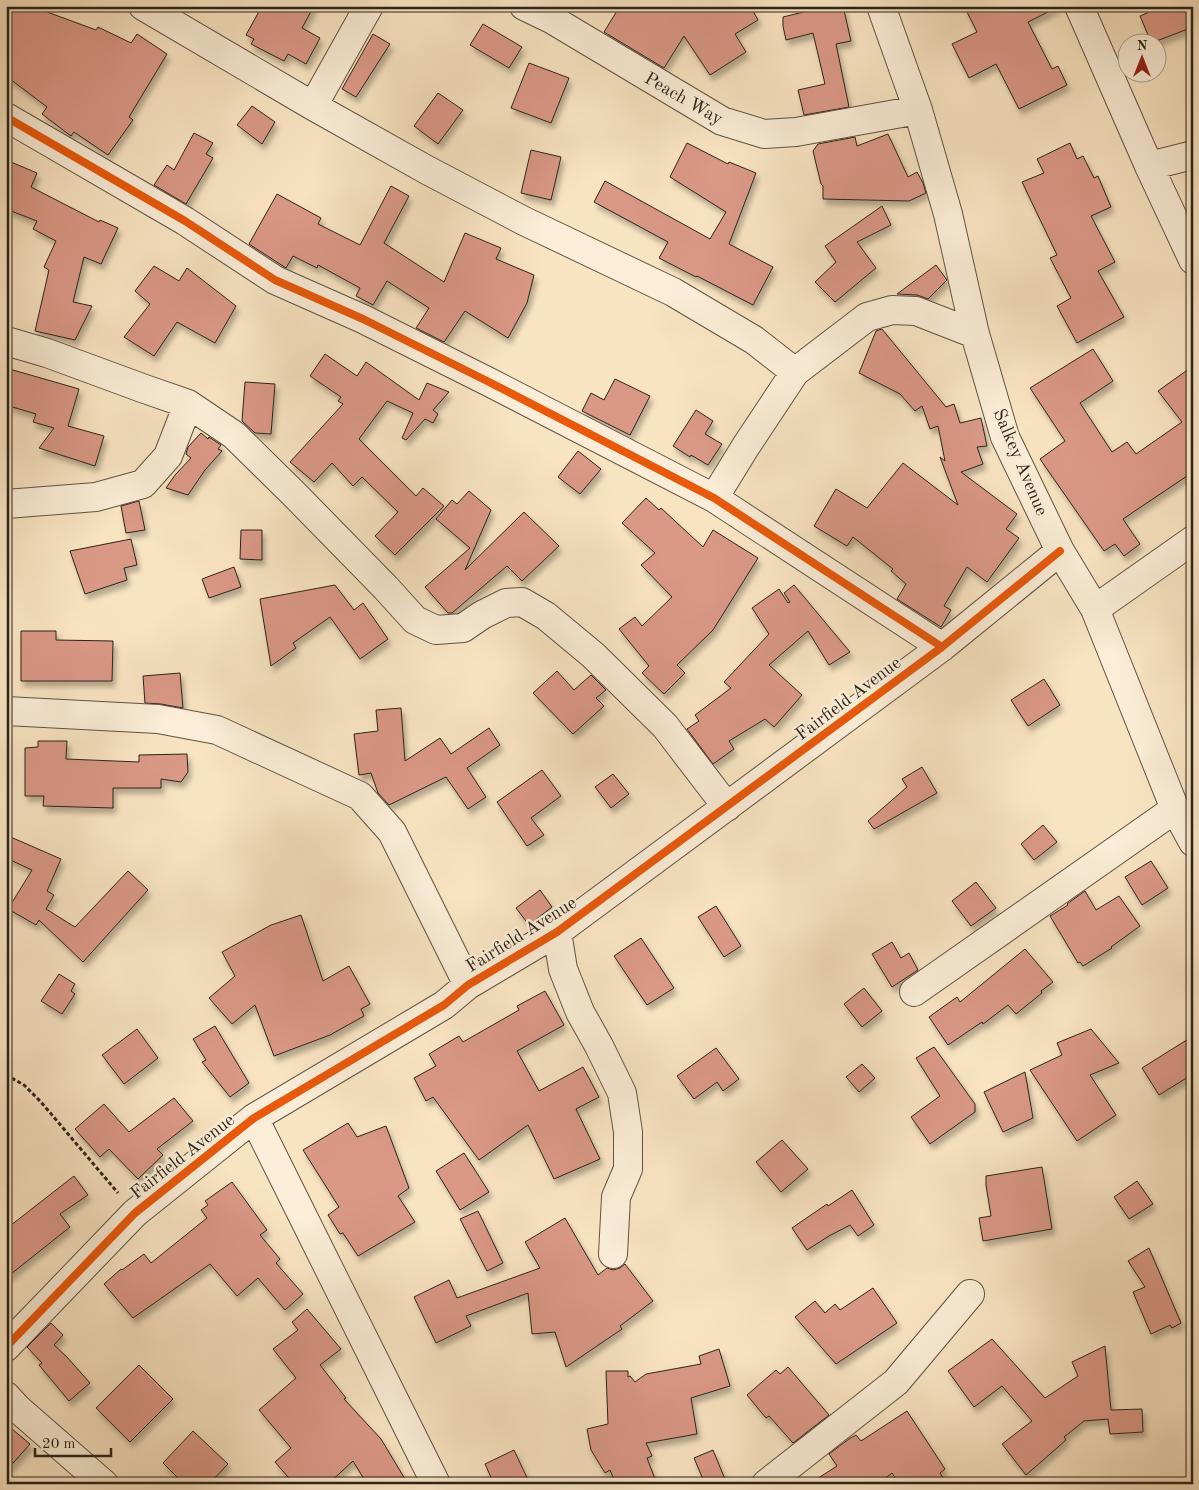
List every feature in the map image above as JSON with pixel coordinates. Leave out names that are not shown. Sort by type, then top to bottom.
[{"type":"street","points":[[143,6],[426,170],[524,221],[673,292],[754,340],[794,372]]},
{"type":"street","points":[[313,106],[369,6]]},
{"type":"street","name":"Peach Way","points":[[524,6],[561,13],[722,121],[764,134],[796,132],[918,110]]},
{"type":"street","name":"Salkey Avenue","points":[[881,6],[918,110],[948,214],[975,334],[1005,437],[1060,551],[1095,609],[1175,808],[1193,842]]},
{"type":"street","points":[[1079,6],[1149,166],[1193,260]]},
{"type":"street","points":[[6,117],[185,220],[276,280],[363,319],[452,363],[714,498],[942,647]]},
{"type":"street","points":[[1149,166],[1193,155]]},
{"type":"street","points":[[714,498],[794,372],[867,317],[892,310],[916,310],[975,334]]},
{"type":"street","points":[[6,341],[47,353],[188,404],[234,435],[301,501],[415,620],[436,630],[463,628],[482,615],[506,604],[522,602],[546,616],[593,655],[665,726],[727,807]]},
{"type":"street","points":[[6,504],[96,497],[143,484],[168,456],[188,404]]},
{"type":"street","points":[[1095,609],[1193,540]]},
{"type":"street","name":"Fairfield Avenue","points":[[6,1347],[134,1213],[254,1118],[444,1005],[468,985],[557,932],[942,647],[1060,551]]},
{"type":"street","points":[[6,711],[158,719],[217,730],[360,796],[392,832],[468,985]]},
{"type":"street","points":[[914,992],[1175,808]]},
{"type":"street","points":[[557,932],[564,969],[580,1012],[622,1093],[628,1132],[628,1169],[616,1197],[613,1254]]},
{"type":"street","points":[[254,1118],[436,1484]]},
{"type":"street","points":[[766,1484],[896,1382],[970,1294]]},
{"type":"street","points":[[10,1406],[104,1484]]},
{"type":"path","points":[[6,1075],[24,1085],[41,1102],[134,1213]]},
{"type":"building","points":[[6,6],[31,6],[96,30],[98,27],[131,43],[137,34],[167,54],[129,117],[133,120],[108,155],[74,132],[71,136],[42,114],[47,107],[6,76]]},
{"type":"building","points":[[262,6],[314,6],[302,28],[320,38],[306,64],[288,54],[284,61],[251,44],[254,39],[246,35]]},
{"type":"building","points":[[620,6],[750,6],[758,20],[735,34],[746,52],[710,75],[684,36],[664,68],[604,32]]},
{"type":"building","points":[[828,6],[843,6],[851,41],[836,44],[849,107],[804,115],[798,90],[825,84],[813,33],[786,40],[783,17]]},
{"type":"building","points":[[964,6],[1060,6],[1028,22],[1052,69],[1058,66],[1067,85],[1019,109],[996,64],[969,78],[952,44],[977,32]]},
{"type":"building","points":[[1163,6],[1184,6],[1193,27],[1166,37],[1166,32],[1147,32],[1140,16]]},
{"type":"building","points":[[483,24],[522,47],[509,68],[470,45]]},
{"type":"building","points":[[373,34],[390,44],[356,97],[342,89]]},
{"type":"building","points":[[529,63],[569,78],[551,123],[511,108]]},
{"type":"building","points":[[438,93],[463,110],[438,144],[414,126]]},
{"type":"building","points":[[252,106],[275,122],[262,144],[237,125]]},
{"type":"building","points":[[194,133],[213,143],[206,154],[213,158],[186,204],[154,185],[167,165],[174,170]]},
{"type":"building","points":[[888,134],[908,177],[917,172],[926,193],[909,201],[823,199],[823,186],[813,151],[818,144],[855,137],[857,146]]},
{"type":"building","points":[[687,143],[728,164],[729,162],[756,173],[729,244],[773,267],[753,305],[659,258],[668,242],[594,202],[605,181],[710,239],[726,212],[670,177]]},
{"type":"building","points":[[1070,143],[1077,159],[1083,156],[1094,178],[1098,176],[1111,207],[1091,216],[1115,262],[1098,271],[1124,317],[1077,343],[1057,306],[1071,298],[1050,258],[1057,255],[1022,182],[1044,173],[1037,159]]},
{"type":"building","points":[[531,150],[561,157],[551,200],[521,193]]},
{"type":"building","points":[[11,162],[37,173],[31,187],[99,222],[100,220],[118,228],[101,264],[84,257],[73,302],[92,306],[75,340],[35,331],[49,270],[44,267],[56,241],[33,229],[37,221],[6,209],[6,173]]},
{"type":"building","points":[[391,186],[409,196],[384,243],[444,282],[465,233],[501,248],[496,259],[534,275],[527,303],[508,338],[465,311],[444,342],[416,328],[429,308],[387,281],[373,305],[356,296],[360,288],[318,265],[317,268],[293,256],[286,268],[249,244],[277,194],[321,218],[318,224],[360,245]]},
{"type":"building","points":[[882,206],[891,225],[857,242],[876,268],[835,302],[815,282],[836,262],[825,246]]},
{"type":"building","points":[[936,265],[947,280],[928,299],[917,295],[897,294]]},
{"type":"building","points":[[154,266],[179,281],[187,268],[236,306],[215,343],[177,322],[154,356],[124,337],[150,304],[135,291]]},
{"type":"building","points":[[882,329],[946,407],[954,404],[960,423],[981,418],[987,446],[977,447],[983,464],[961,472],[1017,514],[1006,529],[1019,538],[987,582],[967,567],[944,606],[951,610],[941,627],[897,599],[906,584],[891,571],[893,569],[853,537],[847,546],[814,526],[836,489],[867,508],[903,463],[958,505],[940,457],[945,461],[938,426],[930,429],[922,406],[915,411],[900,394],[859,373],[876,331]]},
{"type":"building","points":[[1093,349],[1113,381],[1080,403],[1112,452],[1127,442],[1136,454],[1182,422],[1158,391],[1193,366],[1193,472],[1123,519],[1140,544],[1124,556],[1115,544],[1104,551],[1040,459],[1065,441],[1030,388]]},
{"type":"building","points":[[325,354],[357,376],[366,362],[419,400],[427,383],[449,392],[433,410],[438,414],[433,423],[425,419],[406,440],[402,438],[413,413],[387,401],[359,439],[416,496],[423,488],[444,506],[395,555],[375,536],[398,512],[362,477],[353,486],[332,463],[314,482],[290,462],[343,404],[338,401],[341,397],[310,376]]},
{"type":"building","points":[[6,368],[79,389],[68,426],[104,436],[95,466],[39,448],[54,428],[33,422],[36,414],[6,405]]},
{"type":"building","points":[[615,379],[650,396],[630,435],[582,411],[591,393],[604,400]]},
{"type":"building","points":[[245,382],[275,384],[271,434],[255,433],[242,421]]},
{"type":"building","points":[[696,410],[713,421],[705,434],[722,444],[708,465],[691,455],[690,457],[673,446]]},
{"type":"building","points":[[201,433],[208,439],[209,437],[221,445],[218,449],[222,451],[205,470],[188,495],[166,488],[191,458],[186,454],[188,447]]},
{"type":"building","points":[[578,451],[601,469],[580,494],[558,477]]},
{"type":"building","points":[[469,491],[491,510],[465,570],[524,512],[559,546],[522,581],[507,566],[452,613],[448,613],[425,587],[470,548],[436,519],[452,500],[457,504]]},
{"type":"building","points":[[646,498],[659,510],[661,508],[703,547],[713,530],[758,558],[713,630],[677,665],[685,673],[664,694],[642,673],[649,666],[619,629],[635,617],[642,626],[672,597],[641,565],[655,553],[622,523]]},
{"type":"building","points":[[139,501],[145,530],[126,533],[121,506]]},
{"type":"building","points":[[241,530],[262,530],[262,560],[240,559]]},
{"type":"building","points":[[131,539],[137,565],[124,568],[127,580],[85,594],[70,551]]},
{"type":"building","points":[[234,567],[241,587],[209,598],[202,579]]},
{"type":"building","points":[[335,585],[354,610],[363,603],[388,639],[360,659],[330,617],[293,643],[296,648],[271,666],[260,599]]},
{"type":"building","points":[[794,585],[850,652],[829,665],[808,631],[769,665],[802,695],[774,727],[765,719],[729,741],[734,749],[713,764],[687,729],[699,721],[695,715],[731,688],[724,682],[769,634],[752,608],[779,589],[788,603],[790,602],[784,593]]},
{"type":"building","points":[[21,631],[56,631],[56,640],[113,641],[112,681],[21,681]]},
{"type":"building","points":[[557,671],[574,690],[591,675],[606,690],[596,698],[604,706],[573,734],[533,693]]},
{"type":"building","points":[[180,673],[183,708],[145,703],[143,676]]},
{"type":"building","points":[[1044,679],[1060,705],[1028,726],[1011,700]]},
{"type":"building","points":[[401,708],[405,761],[440,738],[451,754],[489,728],[500,745],[467,768],[486,797],[468,809],[446,777],[389,805],[378,793],[371,773],[359,775],[354,734],[378,731],[376,710]]},
{"type":"building","points":[[38,741],[67,741],[66,759],[139,762],[139,755],[187,754],[188,772],[181,782],[161,779],[161,788],[113,788],[113,808],[43,806],[44,796],[25,796],[25,748],[38,747]]},
{"type":"building","points":[[922,767],[937,793],[874,829],[868,821],[907,787],[902,779]]},
{"type":"building","points":[[542,770],[561,796],[531,818],[544,835],[527,846],[497,802]]},
{"type":"building","points":[[613,774],[629,794],[611,808],[595,787]]},
{"type":"building","points":[[1043,825],[1057,842],[1034,860],[1021,844]]},
{"type":"building","points":[[6,835],[61,859],[47,891],[54,895],[46,909],[75,927],[128,871],[148,890],[83,962],[39,920],[36,925],[8,909],[32,870],[6,858]]},
{"type":"building","points":[[1151,861],[1168,888],[1142,905],[1125,877]]},
{"type":"building","points":[[976,882],[996,908],[971,926],[952,901]]},
{"type":"building","points":[[540,890],[552,907],[529,925],[516,908]]},
{"type":"building","points":[[1085,891],[1096,910],[1119,896],[1140,926],[1112,948],[1083,966],[1080,962],[1078,963],[1050,916],[1068,905]]},
{"type":"building","points":[[716,906],[741,946],[724,957],[698,917]]},
{"type":"building","points":[[301,915],[323,981],[349,966],[370,1004],[361,1009],[364,1016],[330,1035],[274,1056],[255,1005],[232,1024],[209,998],[235,976],[222,952],[271,925]]},
{"type":"building","points":[[641,938],[674,988],[647,1005],[614,956]]},
{"type":"building","points":[[892,942],[901,958],[909,953],[918,970],[892,987],[872,954]]},
{"type":"building","points":[[1025,949],[1053,982],[1016,1014],[1008,1005],[983,1024],[982,1022],[948,1045],[929,1017],[957,997],[960,1002]]},
{"type":"building","points":[[59,974],[75,984],[71,991],[75,994],[62,1014],[41,1001]]},
{"type":"building","points":[[864,988],[882,1011],[862,1027],[844,1004]]},
{"type":"building","points":[[545,991],[564,1025],[517,1051],[539,1091],[583,1067],[599,1097],[576,1109],[600,1159],[554,1179],[528,1125],[479,1160],[433,1097],[426,1101],[414,1078],[436,1066],[429,1054],[459,1036],[463,1042],[519,1010],[517,1006]]},
{"type":"building","points":[[215,1026],[249,1083],[230,1097],[202,1062],[206,1060],[193,1039]]},
{"type":"building","points":[[137,1029],[158,1058],[124,1084],[102,1055]]},
{"type":"building","points":[[1091,1029],[1119,1063],[1090,1075],[1116,1115],[1077,1141],[1030,1070],[1062,1055],[1057,1043]]},
{"type":"building","points":[[1193,1036],[1193,1074],[1159,1095],[1142,1068]]},
{"type":"building","points":[[934,1047],[975,1104],[975,1112],[930,1144],[911,1117],[940,1096],[916,1058]]},
{"type":"building","points":[[716,1048],[739,1079],[723,1091],[717,1082],[694,1099],[677,1076]]},
{"type":"building","points":[[862,1064],[875,1078],[859,1092],[846,1077]]},
{"type":"building","points":[[1025,1072],[1033,1118],[1003,1132],[984,1092]]},
{"type":"building","points":[[174,1098],[193,1121],[157,1149],[163,1155],[138,1179],[109,1149],[100,1157],[75,1129],[104,1104],[129,1132]]},
{"type":"building","points":[[348,1123],[357,1137],[386,1126],[409,1188],[398,1196],[415,1222],[358,1256],[343,1233],[340,1234],[328,1215],[339,1207],[303,1150]]},
{"type":"building","points":[[782,1140],[808,1169],[781,1192],[756,1162]]},
{"type":"building","points":[[464,1153],[489,1192],[460,1210],[436,1171]]},
{"type":"building","points":[[1042,1167],[1052,1229],[983,1241],[979,1218],[991,1216],[986,1176]]},
{"type":"building","points":[[74,1176],[88,1195],[60,1214],[70,1227],[6,1278],[6,1229]]},
{"type":"building","points":[[1137,1181],[1153,1204],[1129,1219],[1114,1197]]},
{"type":"building","points":[[232,1182],[267,1230],[260,1235],[280,1259],[276,1263],[303,1294],[285,1310],[258,1278],[237,1296],[210,1264],[133,1318],[104,1284],[121,1269],[144,1254],[151,1263],[207,1218],[201,1210],[208,1205],[205,1201]]},
{"type":"building","points":[[852,1190],[874,1225],[858,1236],[850,1225],[807,1250],[792,1228],[827,1204],[828,1206]]},
{"type":"building","points":[[478,1211],[503,1263],[487,1271],[460,1219]]},
{"type":"building","points":[[565,1218],[598,1275],[607,1268],[613,1270],[625,1264],[653,1301],[620,1326],[622,1329],[566,1367],[555,1332],[532,1334],[528,1293],[466,1316],[471,1326],[436,1343],[414,1297],[449,1280],[457,1298],[540,1268],[525,1242]]},
{"type":"building","points":[[1149,1248],[1181,1323],[1172,1328],[1170,1325],[1151,1334],[1133,1292],[1145,1287],[1128,1261]]},
{"type":"building","points":[[873,1288],[897,1323],[836,1364],[795,1317],[815,1301],[825,1313],[835,1304],[840,1310]]},
{"type":"building","points":[[307,1309],[341,1349],[320,1365],[346,1398],[344,1399],[381,1439],[408,1484],[367,1484],[353,1461],[328,1484],[294,1484],[275,1462],[291,1448],[259,1410],[296,1378],[273,1349],[298,1330],[292,1322]]},
{"type":"building","points":[[51,1323],[63,1335],[54,1345],[90,1383],[69,1401],[39,1365],[42,1363],[27,1347]]},
{"type":"building","points":[[992,1339],[1045,1398],[1078,1376],[1072,1362],[1105,1346],[1111,1410],[1142,1409],[1143,1432],[1110,1434],[1108,1419],[1084,1421],[1064,1437],[1066,1440],[1026,1475],[1002,1444],[1032,1421],[1002,1386],[974,1407],[948,1371]]},
{"type":"building","points":[[719,1349],[730,1386],[691,1398],[697,1434],[646,1443],[652,1456],[647,1458],[657,1484],[616,1484],[610,1470],[605,1473],[591,1450],[587,1429],[608,1424],[606,1371],[628,1371],[628,1377],[630,1376],[635,1382],[646,1374],[701,1364],[699,1356]]},
{"type":"building","points":[[139,1365],[173,1399],[130,1442],[96,1408]]},
{"type":"building","points":[[788,1367],[829,1415],[793,1443],[769,1416],[766,1418],[747,1395],[776,1370],[780,1374]]},
{"type":"building","points":[[907,1411],[945,1469],[940,1473],[947,1484],[899,1484],[892,1473],[878,1484],[809,1484],[837,1466],[829,1454],[849,1439],[856,1435],[861,1441]]},
{"type":"building","points":[[6,1424],[30,1444],[6,1471]]},
{"type":"building","points":[[193,1431],[228,1464],[209,1484],[184,1484],[163,1463]]},
{"type":"building","points":[[514,1450],[530,1484],[494,1484],[485,1464]]},
{"type":"building","points":[[713,1450],[727,1484],[705,1484],[694,1458]]},
{"type":"cycle path","points":[[6,117],[185,221],[275,280],[363,319],[714,498],[942,647]]},
{"type":"cycle path","points":[[6,1347],[135,1213],[254,1118],[444,1005],[468,985],[557,932],[942,647],[1060,551]]}]
